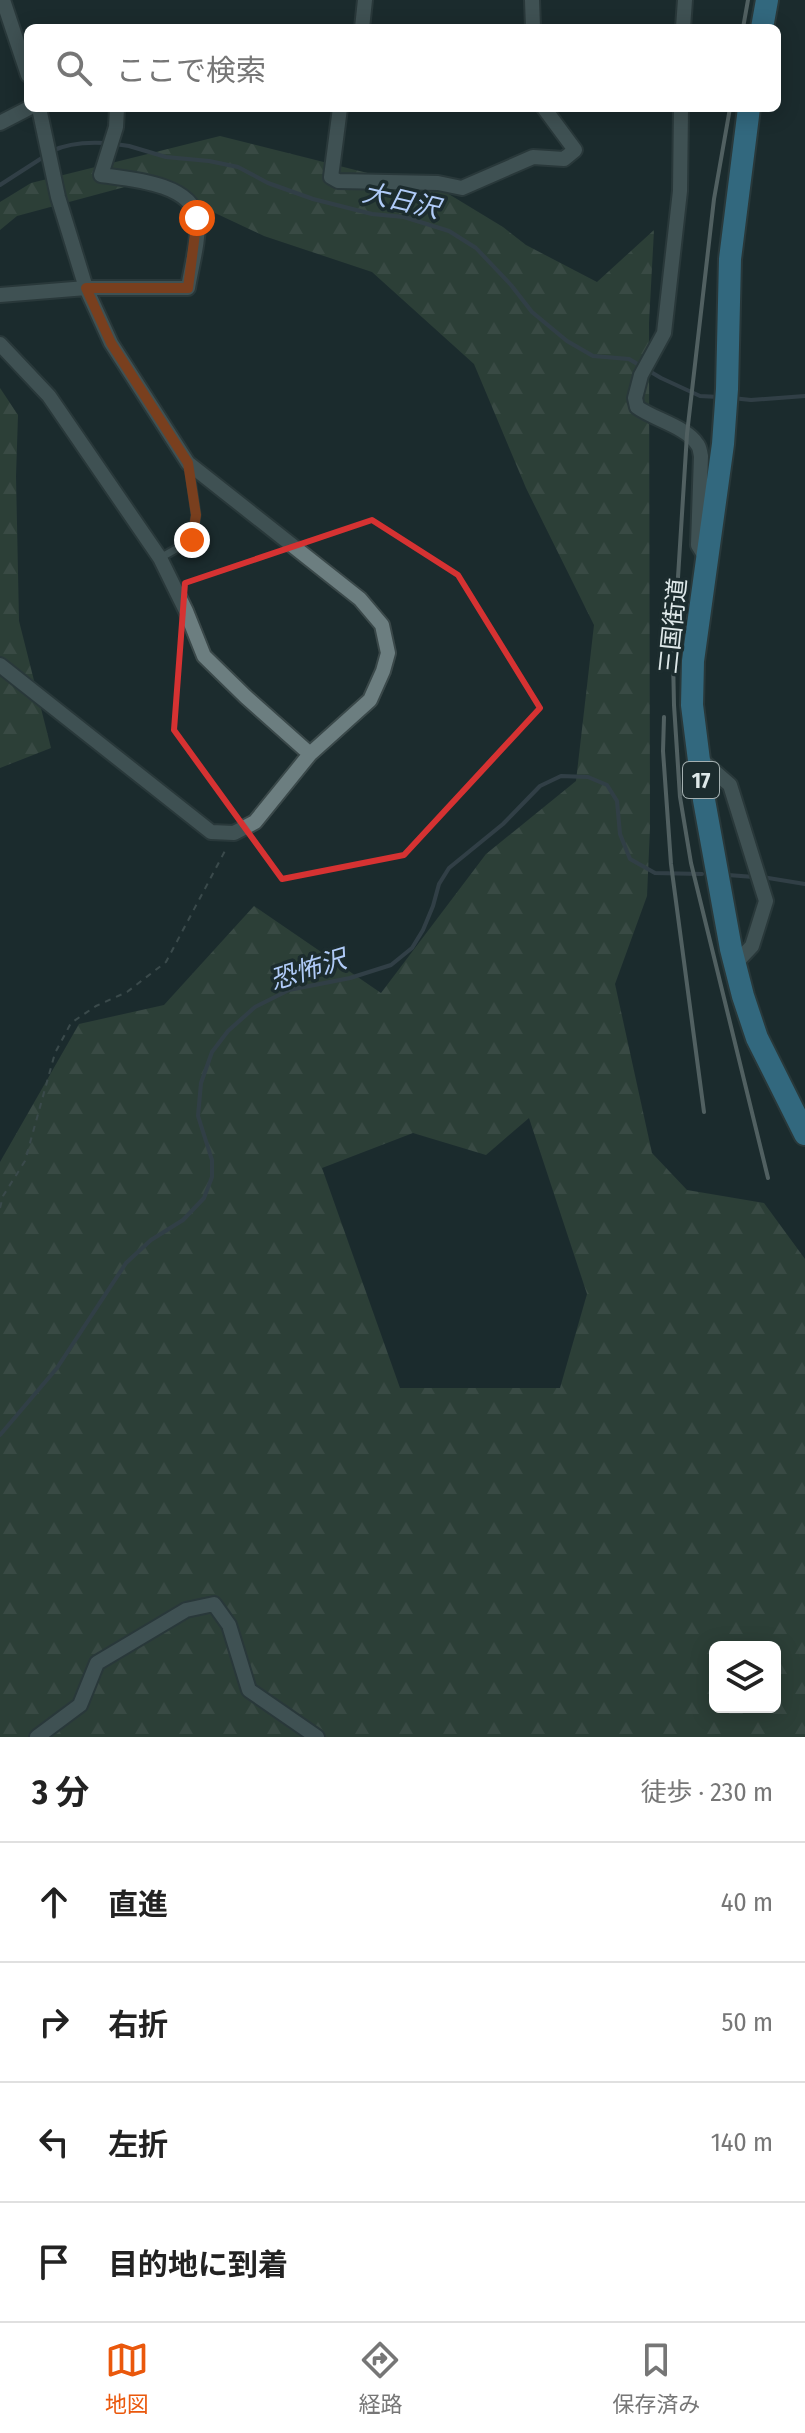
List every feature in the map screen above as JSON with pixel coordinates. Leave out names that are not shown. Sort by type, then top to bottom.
[{"type":"highway","points":[[763,24],[767,0]]},
{"type":"highway","name":"三国街道","points":[[748,112],[730,259],[727,400],[693,661],[692,705],[697,757],[735,964],[757,1038],[805,1134]]},
{"type":"street","points":[[3,0],[24,63]]},
{"type":"street","points":[[362,24],[365,0]]},
{"type":"street","points":[[532,0],[533,24]]},
{"type":"street","points":[[683,24],[685,0]]},
{"type":"street","points":[[0,123],[24,111]]},
{"type":"street","points":[[0,295],[86,288],[188,288],[197,234],[197,218],[189,203],[178,193],[147,181],[101,175],[116,127],[117,112]]},
{"type":"street","points":[[339,112],[331,177],[338,181],[438,183],[462,188],[533,157],[564,159],[575,150],[547,112]]},
{"type":"street","points":[[681,112],[680,191],[664,333],[641,375],[635,398],[637,407],[681,430],[698,444],[701,456],[698,545],[706,558]]},
{"type":"street","points":[[0,665],[211,832],[234,833],[255,822],[310,754],[370,700],[388,653],[382,625],[360,599],[188,463],[111,343],[86,288],[58,197],[40,113]]},
{"type":"street","points":[[0,344],[49,396],[160,558],[204,656],[310,754]]},
{"type":"street","points":[[697,757],[730,785],[766,901],[752,946],[735,964]]},
{"type":"street","points":[[37,1737],[80,1705],[97,1663],[186,1610],[214,1604],[229,1625],[249,1690],[317,1737]]},
{"type":"lane","points":[[160,558],[192,540],[196,515],[188,463]]},
{"type":"path","points":[[0,1208],[3,1196],[25,1161],[55,1053],[71,1023],[96,1006],[127,992],[166,962],[234,833]]},
{"type":"highlighted area","points":[[372,520],[458,575],[540,708],[404,855],[282,879],[174,730],[185,583]]},
{"type":"green space","points":[[220,136],[447,193],[526,245],[597,282],[654,230],[649,323],[650,828],[647,896],[615,984],[652,1153],[687,1190],[764,1203],[805,1259],[805,1737],[0,1737],[0,1162],[79,1024],[164,1005],[254,906],[381,993],[486,854],[576,781],[594,625],[526,488],[474,364],[372,272],[264,236],[147,181],[17,216],[0,230],[0,202],[31,183]],"holes":[[[529,1118],[587,1294],[560,1388],[400,1388],[322,1168],[413,1133],[486,1155]]]},
{"type":"green space","points":[[0,388],[18,415],[19,621],[51,748],[0,768]]},
{"type":"waterway","name":"大日沢","points":[[52,151],[65,146],[106,143]]},
{"type":"waterway","name":"大日沢","points":[[115,144],[166,157],[238,167],[268,183],[313,199],[372,214],[404,217],[449,231],[476,248],[532,312],[567,341],[593,356],[629,359],[700,396],[719,397]]},
{"type":"waterway","name":"大日沢","points":[[0,185],[45,156]]},
{"type":"waterway","name":"大日沢","points":[[732,398],[751,400],[805,396]]},
{"type":"waterway","name":"恐怖沢","points":[[0,1435],[57,1368],[126,1263],[151,1240],[183,1220],[204,1198],[212,1177],[212,1160],[198,1116],[201,1083],[212,1052],[228,1031],[255,1007],[289,990],[350,978],[391,965],[412,948],[423,930],[439,884],[449,868],[503,824],[540,786],[561,776],[588,777],[607,785],[617,801],[620,834],[630,859],[655,873],[702,874]]},
{"type":"waterway","name":"恐怖沢","points":[[728,875],[754,877]]},
{"type":"waterway","name":"恐怖沢","points":[[762,877],[805,884]]},
{"type":"railway","points":[[744,24],[748,0]]},
{"type":"railway","points":[[729,112],[714,199],[687,434],[673,657],[674,705],[680,797],[691,863],[768,1178]]},
{"type":"railway","points":[[664,717],[663,751],[671,864],[704,1112]]},
{"type":"route","points":[[192,540],[196,515],[188,463],[111,343],[86,288],[188,288],[197,218]]}]
